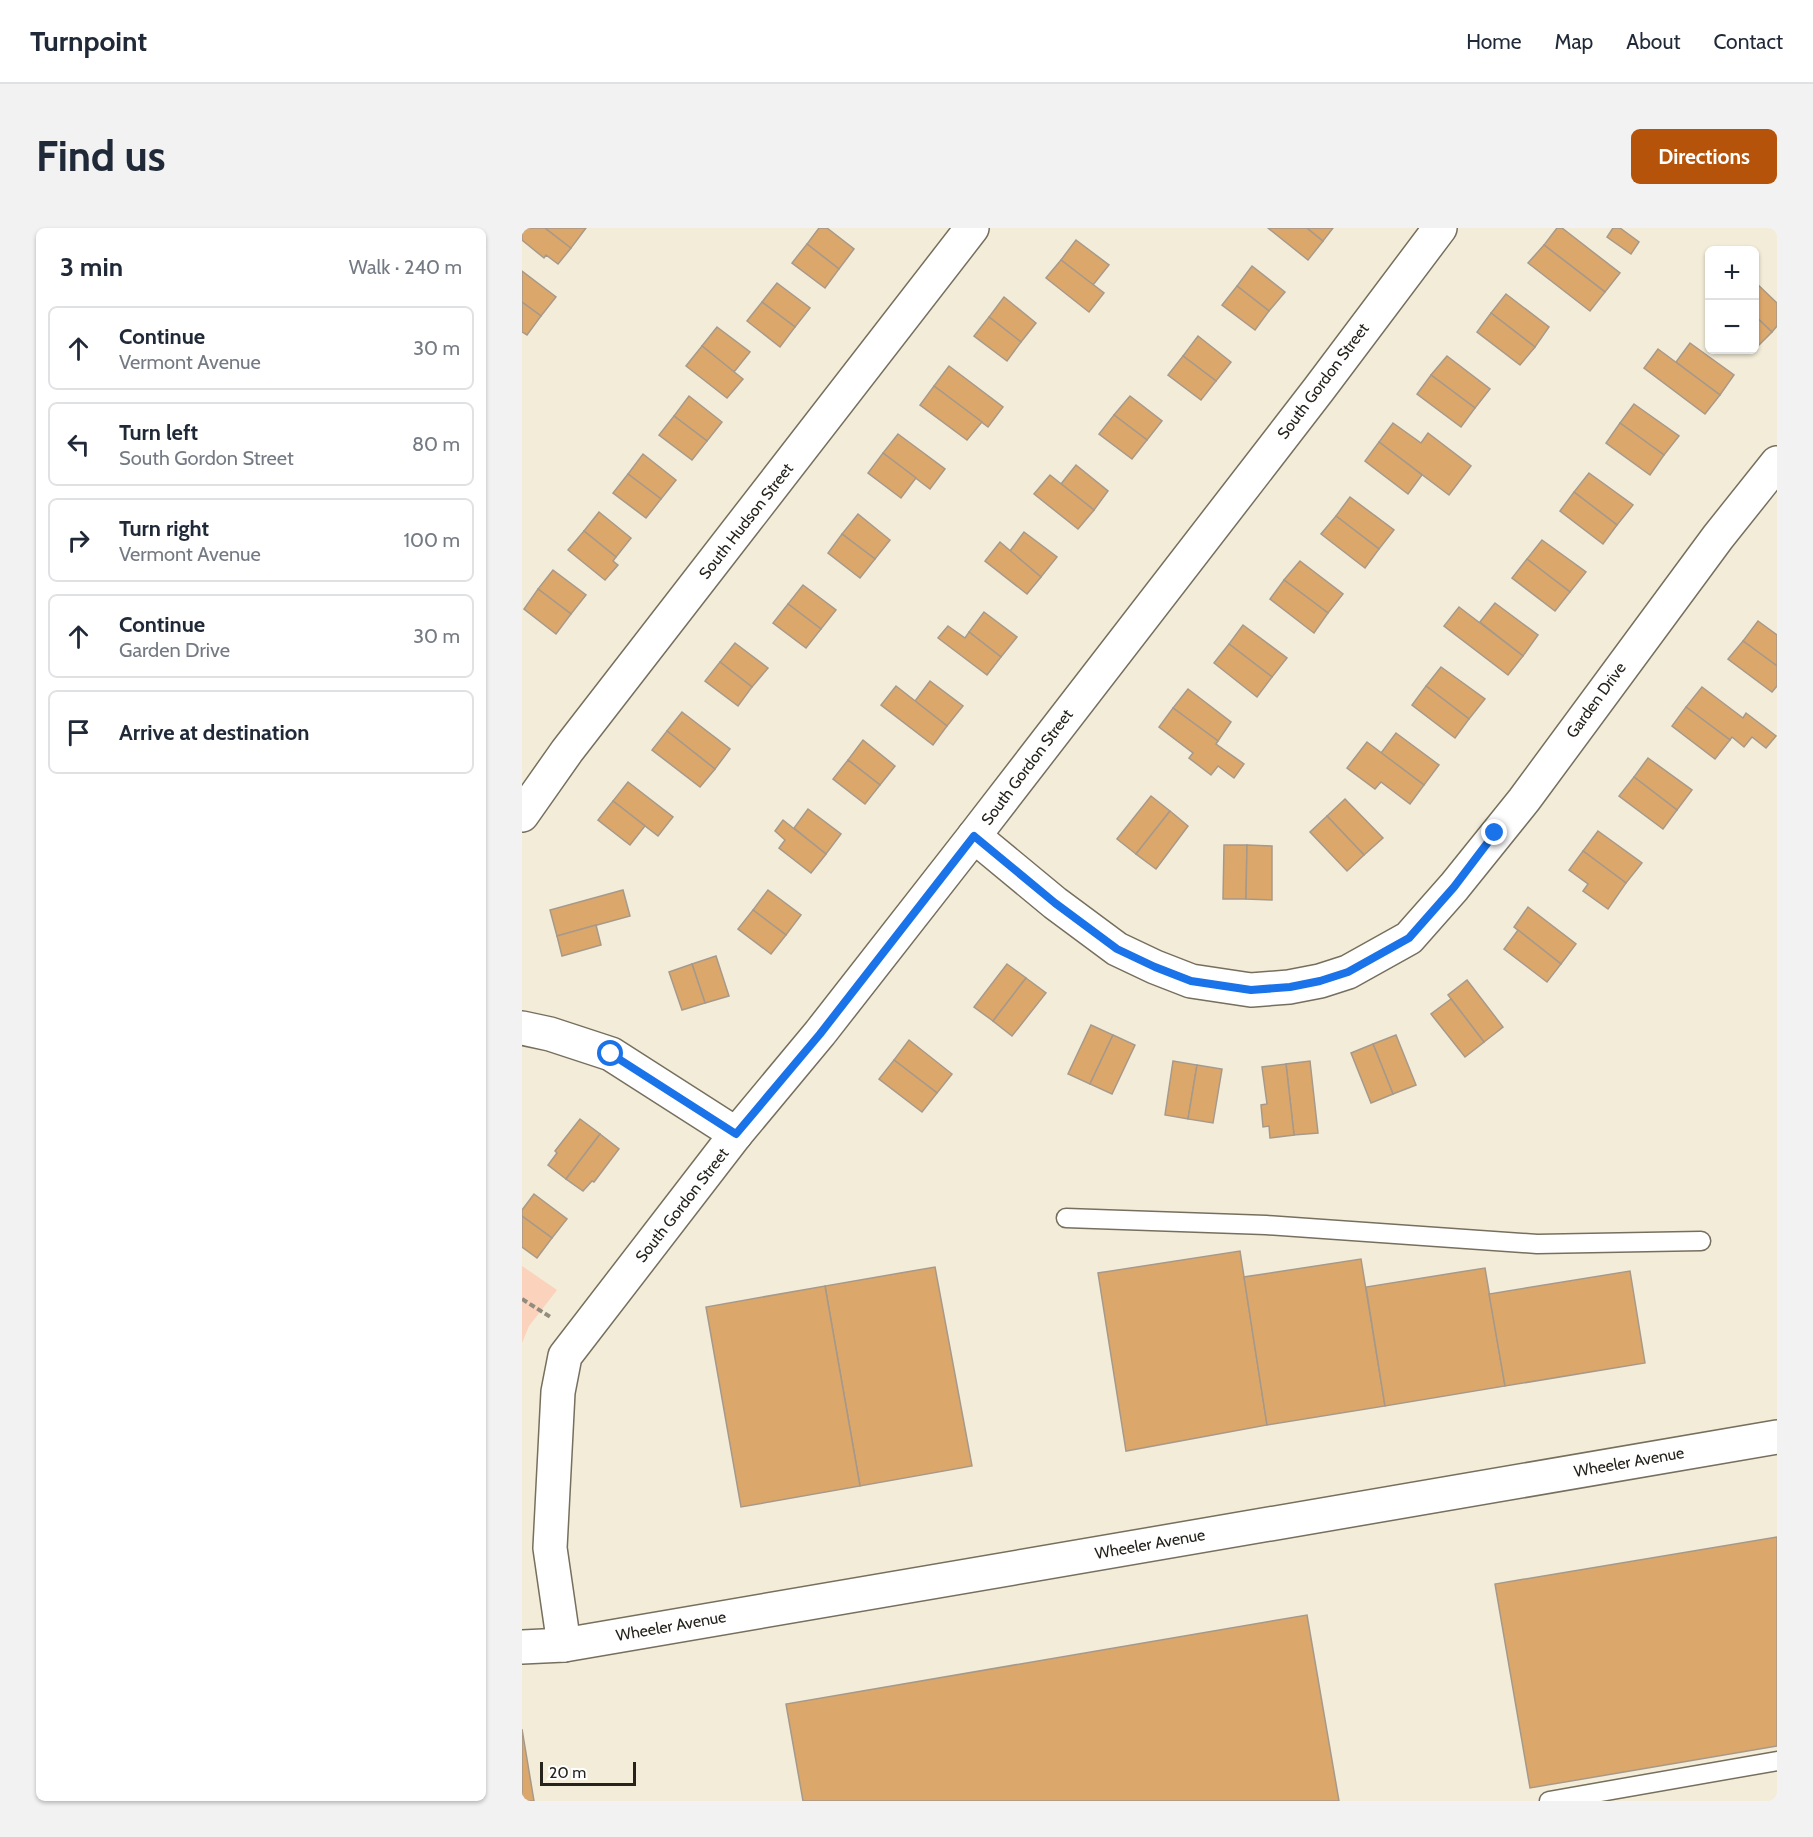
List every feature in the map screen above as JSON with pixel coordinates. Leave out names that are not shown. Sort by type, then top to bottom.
[{"type":"street","name":"South Hudson Street","points":[[522,815],[567,751],[972,228]]},
{"type":"street","name":"South Gordon Street","points":[[564,1645],[550,1548],[558,1392],[565,1356],[736,1134],[820,1034],[974,836],[1319,389],[1440,228]]},
{"type":"street","name":"Garden Drive","points":[[974,836],[1055,903],[1117,949],[1191,981],[1251,990],[1290,987],[1348,972],[1412,935],[1454,887],[1524,800],[1705,555],[1777,463]]},
{"type":"street","points":[[522,1028],[550,1034],[611,1054],[736,1134]]},
{"type":"street","name":"Wheeler Avenue","points":[[522,1647],[564,1645],[1777,1437]]},
{"type":"lane","points":[[1066,1218],[1266,1225],[1537,1244],[1701,1241]]},
{"type":"lane","points":[[1549,1801],[1777,1761]]},
{"type":"shaded area","points":[[522,1266],[557,1290],[529,1326],[522,1343]]},
{"type":"building","points":[[522,228],[545,228],[571,248],[558,264],[546,255],[544,258],[522,240]]},
{"type":"building","points":[[545,228],[586,228],[571,248]]},
{"type":"building","points":[[819,228],[827,228],[854,249],[839,269],[807,244]]},
{"type":"building","points":[[1268,228],[1307,228],[1323,241],[1308,260]]},
{"type":"building","points":[[1307,228],[1333,228],[1323,241]]},
{"type":"building","points":[[1557,228],[1562,228],[1620,273],[1605,292],[1544,245]]},
{"type":"building","points":[[1613,228],[1620,228],[1639,242],[1631,254],[1607,237]]},
{"type":"building","points":[[1076,240],[1109,265],[1093,285],[1061,260]]},
{"type":"building","points":[[807,244],[839,269],[825,288],[792,263]]},
{"type":"building","points":[[1544,245],[1605,292],[1590,311],[1528,263]]},
{"type":"building","points":[[1061,260],[1104,293],[1089,312],[1046,278]]},
{"type":"building","points":[[1252,266],[1285,292],[1269,311],[1237,286]]},
{"type":"building","points":[[522,271],[556,297],[541,316],[522,302]]},
{"type":"building","points":[[777,283],[810,308],[795,327],[762,302]]},
{"type":"building","points":[[1237,286],[1269,311],[1255,330],[1222,305]]},
{"type":"building","points":[[1759,286],[1777,303],[1777,326],[1772,332],[1759,320]]},
{"type":"building","points":[[1506,294],[1549,327],[1535,347],[1491,313]]},
{"type":"building","points":[[1004,297],[1036,323],[1021,342],[989,317]]},
{"type":"building","points":[[522,302],[541,316],[527,335],[522,332]]},
{"type":"building","points":[[762,302],[795,327],[780,347],[747,321]]},
{"type":"building","points":[[1491,313],[1535,347],[1520,365],[1477,332]]},
{"type":"building","points":[[989,317],[1021,342],[1007,361],[974,336]]},
{"type":"building","points":[[1759,320],[1772,332],[1759,345]]},
{"type":"building","points":[[717,327],[750,352],[734,372],[702,346]]},
{"type":"building","points":[[1198,336],[1231,362],[1216,381],[1183,356]]},
{"type":"building","points":[[1690,343],[1734,375],[1720,395],[1676,362]]},
{"type":"building","points":[[702,346],[743,379],[727,398],[686,366]]},
{"type":"building","points":[[1658,349],[1720,395],[1705,414],[1644,368]]},
{"type":"building","points":[[1183,356],[1216,381],[1201,400],[1168,375]]},
{"type":"building","points":[[1447,356],[1490,389],[1475,408],[1431,375]]},
{"type":"building","points":[[949,366],[1003,407],[988,427],[934,386]]},
{"type":"building","points":[[1431,375],[1475,408],[1461,427],[1417,394]]},
{"type":"building","points":[[934,386],[982,422],[967,440],[920,405]]},
{"type":"building","points":[[689,396],[722,422],[707,441],[674,416]]},
{"type":"building","points":[[1130,396],[1162,421],[1147,440],[1114,415]]},
{"type":"building","points":[[1634,404],[1679,436],[1664,455],[1620,423]]},
{"type":"building","points":[[1114,415],[1147,440],[1132,459],[1099,434]]},
{"type":"building","points":[[674,416],[707,441],[692,460],[659,435]]},
{"type":"building","points":[[1393,423],[1421,443],[1428,433],[1471,466],[1449,495],[1379,442]]},
{"type":"building","points":[[1620,423],[1664,455],[1650,475],[1606,443]]},
{"type":"building","points":[[898,434],[945,469],[930,489],[883,453]]},
{"type":"building","points":[[1379,442],[1422,475],[1408,494],[1365,461]]},
{"type":"building","points":[[883,453],[916,478],[901,498],[868,473]]},
{"type":"building","points":[[643,454],[676,480],[661,499],[628,474]]},
{"type":"building","points":[[1076,465],[1108,491],[1094,510],[1061,484]]},
{"type":"building","points":[[1589,473],[1633,505],[1617,525],[1574,492]]},
{"type":"building","points":[[628,474],[661,499],[646,518],[613,493]]},
{"type":"building","points":[[1050,475],[1094,510],[1078,529],[1034,494]]},
{"type":"building","points":[[1574,492],[1617,525],[1603,544],[1560,511]]},
{"type":"building","points":[[1350,497],[1394,530],[1379,549],[1336,516]]},
{"type":"building","points":[[599,512],[631,538],[616,557],[584,531]]},
{"type":"building","points":[[858,514],[890,540],[875,559],[842,534]]},
{"type":"building","points":[[1336,516],[1379,549],[1365,568],[1321,534]]},
{"type":"building","points":[[584,531],[616,557],[613,561],[618,565],[605,580],[568,550]]},
{"type":"building","points":[[1024,532],[1057,557],[1041,577],[1010,551]]},
{"type":"building","points":[[842,534],[875,559],[860,578],[828,553]]},
{"type":"building","points":[[1542,540],[1586,572],[1570,592],[1527,559]]},
{"type":"building","points":[[1000,542],[1041,577],[1027,594],[985,561]]},
{"type":"building","points":[[1527,559],[1570,592],[1555,611],[1512,578]]},
{"type":"building","points":[[1300,561],[1343,594],[1328,613],[1284,580]]},
{"type":"building","points":[[553,570],[586,595],[571,614],[538,589]]},
{"type":"building","points":[[1284,580],[1328,613],[1314,633],[1270,599]]},
{"type":"building","points":[[803,585],[836,610],[821,629],[788,604]]},
{"type":"building","points":[[538,589],[571,614],[556,634],[524,609]]},
{"type":"building","points":[[1495,603],[1538,635],[1523,656],[1480,622]]},
{"type":"building","points":[[788,604],[821,629],[806,648],[773,623]]},
{"type":"building","points":[[1459,607],[1523,656],[1508,675],[1444,626]]},
{"type":"building","points":[[984,612],[1017,637],[1001,657],[969,632]]},
{"type":"building","points":[[1758,621],[1777,635],[1777,666],[1743,641]]},
{"type":"building","points":[[1243,625],[1287,658],[1272,677],[1229,644]]},
{"type":"building","points":[[948,626],[965,638],[969,632],[1001,657],[987,675],[938,638]]},
{"type":"building","points":[[1743,641],[1777,666],[1777,686],[1772,692],[1728,659]]},
{"type":"building","points":[[735,643],[768,668],[752,687],[720,662]]},
{"type":"building","points":[[1229,644],[1272,677],[1257,697],[1214,663]]},
{"type":"building","points":[[720,662],[752,687],[738,706],[705,681]]},
{"type":"building","points":[[1441,667],[1485,699],[1469,719],[1426,686]]},
{"type":"building","points":[[930,681],[963,706],[947,726],[915,701]]},
{"type":"building","points":[[896,686],[947,726],[933,745],[881,705]]},
{"type":"building","points":[[1426,686],[1469,719],[1455,738],[1412,705]]},
{"type":"building","points":[[1702,687],[1743,718],[1746,713],[1776,736],[1766,748],[1752,737],[1744,747],[1732,737],[1730,740],[1686,707]]},
{"type":"building","points":[[1188,689],[1231,722],[1218,741],[1173,708]]},
{"type":"building","points":[[1686,707],[1730,740],[1715,759],[1672,726]]},
{"type":"building","points":[[1173,708],[1218,741],[1216,744],[1244,764],[1234,778],[1218,766],[1211,775],[1189,758],[1193,753],[1159,727]]},
{"type":"building","points":[[682,712],[730,749],[715,769],[667,731]]},
{"type":"building","points":[[667,731],[715,769],[700,787],[652,750]]},
{"type":"building","points":[[1396,733],[1439,765],[1424,785],[1381,753]]},
{"type":"building","points":[[863,740],[895,766],[880,785],[848,760]]},
{"type":"building","points":[[1367,742],[1424,785],[1410,804],[1381,782],[1375,789],[1347,768]]},
{"type":"building","points":[[1648,758],[1692,790],[1677,810],[1634,777]]},
{"type":"building","points":[[848,760],[880,785],[865,804],[833,779]]},
{"type":"building","points":[[1634,777],[1677,810],[1663,829],[1619,796]]},
{"type":"building","points":[[628,782],[673,817],[658,836],[613,801]]},
{"type":"building","points":[[1151,796],[1170,811],[1136,854],[1117,839]]},
{"type":"building","points":[[1345,799],[1383,838],[1364,855],[1327,816]]},
{"type":"building","points":[[613,801],[645,826],[630,845],[598,820]]},
{"type":"building","points":[[808,809],[841,834],[826,854],[794,828]]},
{"type":"building","points":[[1170,811],[1188,826],[1156,869],[1136,854]]},
{"type":"building","points":[[1327,816],[1364,855],[1347,871],[1310,832]]},
{"type":"building","points":[[783,820],[826,854],[811,873],[779,848],[785,840],[775,831]]},
{"type":"building","points":[[1598,831],[1642,863],[1626,883],[1583,851]]},
{"type":"building","points":[[1224,845],[1247,845],[1246,899],[1223,899]]},
{"type":"building","points":[[1247,845],[1272,846],[1272,900],[1246,899]]},
{"type":"building","points":[[1583,851],[1626,883],[1608,909],[1583,891],[1588,884],[1569,870]]},
{"type":"building","points":[[623,890],[630,916],[557,936],[550,910]]},
{"type":"building","points":[[768,890],[801,915],[786,935],[753,910]]},
{"type":"building","points":[[1528,907],[1576,944],[1561,964],[1514,927]]},
{"type":"building","points":[[753,910],[786,935],[771,954],[738,929]]},
{"type":"building","points":[[596,925],[601,945],[562,956],[557,936]]},
{"type":"building","points":[[1518,930],[1561,964],[1547,982],[1504,949]]},
{"type":"building","points":[[716,956],[729,996],[705,1003],[692,964]]},
{"type":"building","points":[[692,964],[705,1003],[682,1010],[669,972]]},
{"type":"building","points":[[1007,964],[1026,978],[993,1021],[974,1007]]},
{"type":"building","points":[[1026,978],[1046,993],[1012,1036],[993,1021]]},
{"type":"building","points":[[1467,980],[1503,1027],[1484,1042],[1448,995]]},
{"type":"building","points":[[1451,999],[1484,1042],[1465,1057],[1431,1014]]},
{"type":"building","points":[[1091,1025],[1113,1035],[1090,1084],[1068,1074]]},
{"type":"building","points":[[1113,1035],[1135,1045],[1112,1094],[1090,1084]]},
{"type":"building","points":[[1396,1035],[1416,1085],[1393,1094],[1373,1044]]},
{"type":"building","points":[[909,1040],[952,1074],[937,1093],[894,1060]]},
{"type":"building","points":[[1373,1044],[1393,1094],[1371,1103],[1351,1053]]},
{"type":"building","points":[[894,1060],[937,1093],[922,1112],[879,1079]]},
{"type":"building","points":[[1173,1061],[1197,1065],[1188,1119],[1165,1115]]},
{"type":"building","points":[[1310,1061],[1318,1133],[1294,1135],[1286,1064]]},
{"type":"building","points":[[1286,1064],[1294,1135],[1270,1138],[1269,1126],[1263,1127],[1261,1105],[1267,1104],[1262,1067]]},
{"type":"building","points":[[1197,1065],[1222,1069],[1213,1123],[1188,1119]]},
{"type":"building","points":[[580,1119],[600,1134],[566,1179],[548,1165],[557,1153],[555,1151]]},
{"type":"building","points":[[600,1134],[619,1149],[594,1182],[592,1181],[583,1191],[566,1179]]},
{"type":"building","points":[[534,1194],[567,1219],[552,1238],[522,1216],[522,1210]]},
{"type":"building","points":[[522,1216],[552,1238],[537,1258],[522,1247]]},
{"type":"building","points":[[1240,1251],[1267,1425],[1126,1451],[1098,1273]]},
{"type":"building","points":[[1361,1259],[1385,1406],[1267,1425],[1244,1277]]},
{"type":"building","points":[[935,1267],[972,1466],[860,1486],[825,1286]]},
{"type":"building","points":[[1485,1268],[1505,1386],[1385,1406],[1366,1287]]},
{"type":"building","points":[[1630,1271],[1645,1363],[1505,1386],[1489,1294]]},
{"type":"building","points":[[825,1286],[860,1486],[741,1507],[706,1307]]},
{"type":"building","points":[[1777,1537],[1777,1746],[1530,1788],[1495,1584]]},
{"type":"building","points":[[1307,1615],[1339,1801],[803,1801],[786,1704]]},
{"type":"building","points":[[522,1729],[534,1801],[522,1801]]},
{"type":"route","points":[[611,1054],[736,1134],[820,1034],[974,836],[1018,874],[1117,949],[1191,981],[1251,990],[1290,987],[1348,972],[1409,938],[1454,887],[1495,833]]}]
